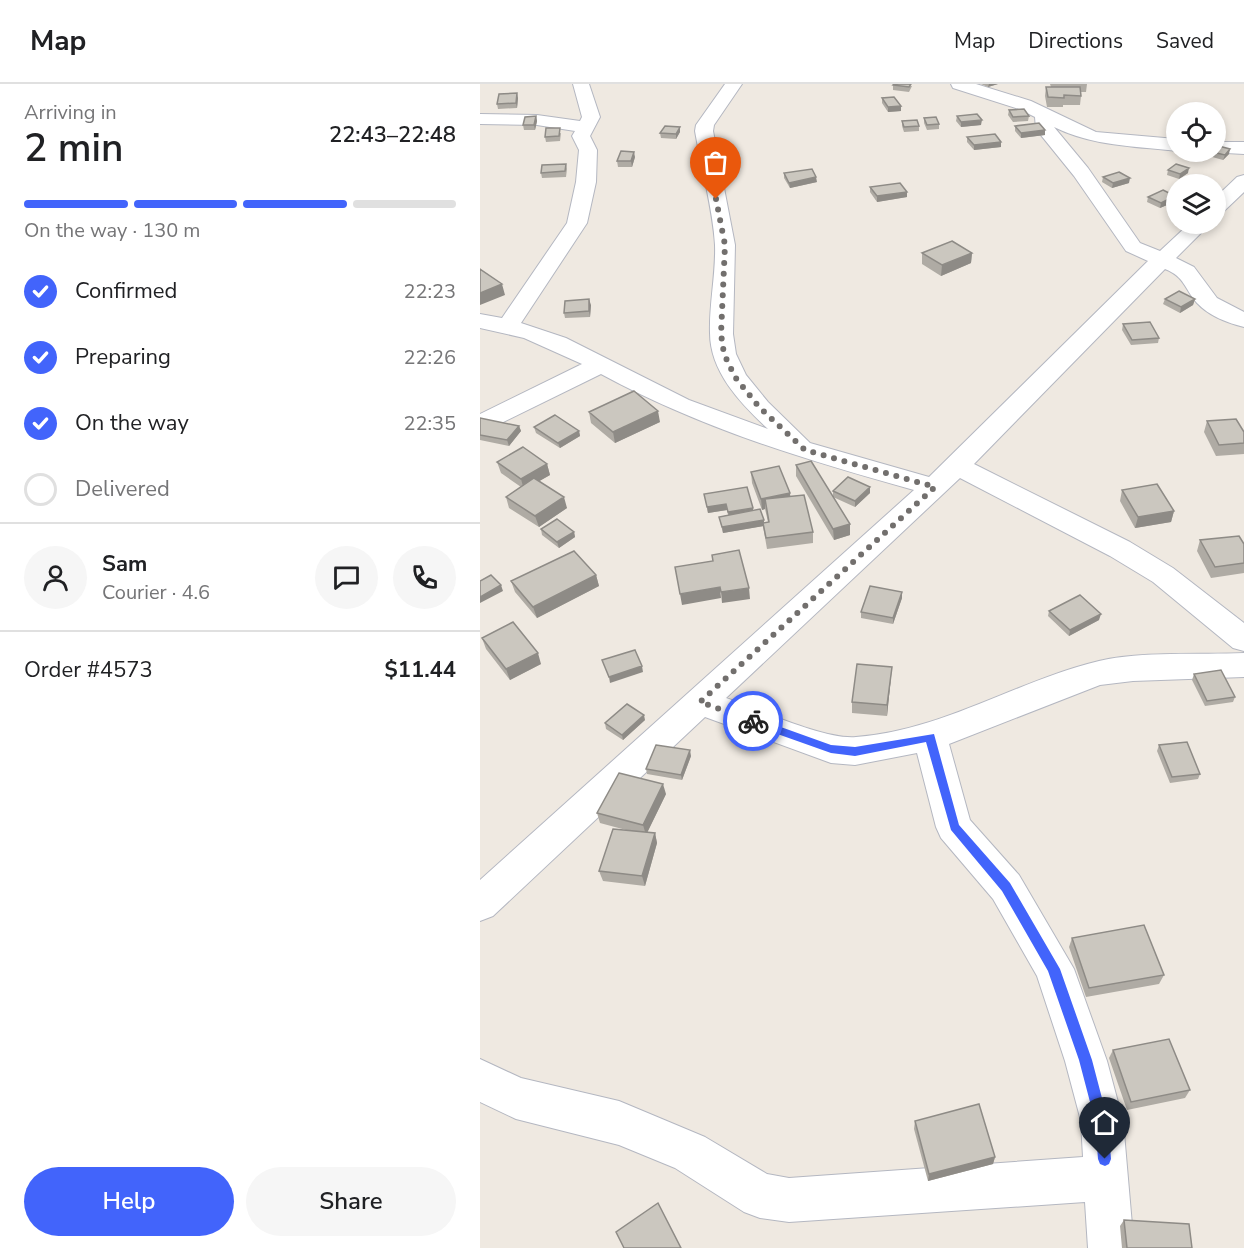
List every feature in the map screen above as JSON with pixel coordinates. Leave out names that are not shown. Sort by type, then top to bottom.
[{"type":"street","points":[[507,327],[572,234],[577,223],[586,182],[588,150],[581,136],[591,117],[581,84]]},
{"type":"street","points":[[734,84],[705,124],[704,131],[725,245],[721,334],[724,354],[735,377],[759,407],[805,450]]},
{"type":"street","points":[[959,84],[1025,105],[1094,137],[1166,144]]},
{"type":"street","points":[[1043,114],[1045,129],[1081,172],[1133,247],[1189,272],[1202,295],[1213,306],[1244,320]]},
{"type":"street","points":[[480,119],[537,120],[585,127]]},
{"type":"street","points":[[1226,148],[1244,148]]},
{"type":"street","points":[[1226,198],[1244,181]]},
{"type":"street","points":[[480,904],[935,487],[1118,302],[1189,234]]},
{"type":"street","points":[[480,321],[532,333],[679,404],[805,450],[935,487]]},
{"type":"street","points":[[480,424],[600,365]]},
{"type":"street","points":[[957,466],[1120,549],[1155,570],[1244,640]]},
{"type":"street","points":[[700,702],[831,749],[855,751],[930,737],[1070,681],[1101,673],[1132,669],[1244,665]]},
{"type":"street","points":[[930,737],[954,827],[1006,887],[1054,969],[1086,1060],[1102,1121],[1111,1248]]},
{"type":"street","points":[[480,1080],[516,1098],[619,1123],[690,1152],[760,1196],[789,1200],[1106,1178]]},
{"type":"building","points":[[894,84],[911,84],[909,87]]},
{"type":"building","points":[[1046,87],[1080,87],[1081,96],[1048,97]]},
{"type":"building","points":[[517,93],[516,103],[497,104],[499,94]]},
{"type":"building","points":[[894,97],[901,106],[888,107],[882,98]]},
{"type":"building","points":[[1024,109],[1029,116],[1013,117],[1009,110]]},
{"type":"building","points":[[977,114],[982,120],[961,122],[957,116]]},
{"type":"building","points":[[536,116],[534,125],[523,125],[525,117]]},
{"type":"building","points":[[936,117],[939,124],[927,125],[924,118]]},
{"type":"building","points":[[917,120],[919,126],[904,127],[902,121]]},
{"type":"building","points":[[1039,123],[1045,130],[1021,133],[1015,126]]},
{"type":"building","points":[[665,126],[680,127],[676,134],[660,133]]},
{"type":"building","points":[[546,128],[560,128],[559,136],[545,137]]},
{"type":"building","points":[[995,134],[1001,142],[974,145],[967,137]]},
{"type":"building","points":[[621,151],[634,152],[631,161],[617,161]]},
{"type":"building","points":[[566,164],[565,171],[541,173],[542,165]]},
{"type":"building","points":[[1176,164],[1189,168],[1180,174],[1168,170]]},
{"type":"building","points":[[812,169],[816,177],[789,183],[784,173]]},
{"type":"building","points":[[1119,172],[1130,178],[1113,183],[1103,177]]},
{"type":"building","points":[[900,183],[907,192],[877,196],[870,187]]},
{"type":"building","points":[[1163,190],[1166,192],[1166,200],[1161,203],[1148,197]]},
{"type":"building","points":[[952,241],[972,253],[942,265],[922,253]]},
{"type":"building","points":[[480,269],[502,284],[480,293]]},
{"type":"building","points":[[1179,291],[1195,299],[1181,307],[1165,299]]},
{"type":"building","points":[[589,299],[589,311],[564,313],[565,301]]},
{"type":"building","points":[[1150,322],[1159,338],[1132,340],[1123,324]]},
{"type":"building","points":[[634,391],[658,411],[613,432],[589,412]]},
{"type":"building","points":[[555,415],[579,431],[558,443],[534,427]]},
{"type":"building","points":[[480,418],[519,426],[507,440],[480,435]]},
{"type":"building","points":[[1236,419],[1244,432],[1244,443],[1219,445],[1207,421]]},
{"type":"building","points":[[523,447],[547,464],[521,479],[497,462]]},
{"type":"building","points":[[811,461],[850,524],[833,529],[796,465]]},
{"type":"building","points":[[779,466],[790,493],[761,499],[751,472]]},
{"type":"building","points":[[848,477],[870,487],[855,501],[833,491]]},
{"type":"building","points":[[534,478],[564,497],[535,516],[506,497]]},
{"type":"building","points":[[1157,484],[1174,511],[1138,517],[1122,490]]},
{"type":"building","points":[[747,487],[753,508],[728,512],[726,504],[707,507],[704,494]]},
{"type":"building","points":[[804,495],[813,532],[766,538],[763,523],[769,522],[765,499]]},
{"type":"building","points":[[760,509],[764,520],[722,527],[719,517]]},
{"type":"building","points":[[557,519],[574,532],[557,542],[541,529]]},
{"type":"building","points":[[1239,536],[1244,544],[1244,563],[1215,567],[1200,540]]},
{"type":"building","points":[[739,550],[749,588],[721,592],[720,587],[680,594],[675,567],[713,561],[712,555]]},
{"type":"building","points":[[574,551],[596,575],[533,607],[511,581]]},
{"type":"building","points":[[491,575],[501,585],[480,597],[480,581]]},
{"type":"building","points":[[870,586],[902,592],[893,618],[861,612]]},
{"type":"building","points":[[1080,595],[1101,614],[1070,630],[1049,611]]},
{"type":"building","points":[[513,622],[538,653],[506,669],[482,638]]},
{"type":"building","points":[[635,650],[642,666],[609,677],[602,660]]},
{"type":"building","points":[[857,664],[892,667],[887,705],[852,702]]},
{"type":"building","points":[[1221,670],[1235,697],[1207,701],[1194,674]]},
{"type":"building","points":[[627,704],[644,715],[622,735],[605,723]]},
{"type":"building","points":[[1187,742],[1200,774],[1172,777],[1159,745]]},
{"type":"building","points":[[656,745],[690,750],[681,775],[646,769]]},
{"type":"building","points":[[619,773],[663,784],[643,825],[597,813]]},
{"type":"building","points":[[613,829],[655,833],[642,876],[599,871]]},
{"type":"building","points":[[1144,925],[1164,975],[1089,988],[1072,938]]},
{"type":"building","points":[[1169,1039],[1190,1090],[1131,1102],[1113,1050]]},
{"type":"building","points":[[979,1104],[995,1157],[929,1174],[915,1121]]},
{"type":"building","points":[[658,1203],[681,1248],[624,1248],[616,1232]]},
{"type":"building","points":[[1124,1220],[1189,1224],[1192,1248],[1127,1248]]},
{"type":"way so far","points":[[716,199],[725,245],[721,334],[724,354],[735,377],[759,407],[805,450],[935,487],[700,702],[753,721]]},
{"type":"route","points":[[753,721],[831,749],[855,751],[930,737],[954,827],[1006,887],[1054,969],[1086,1060],[1102,1121],[1105,1159]]}]
